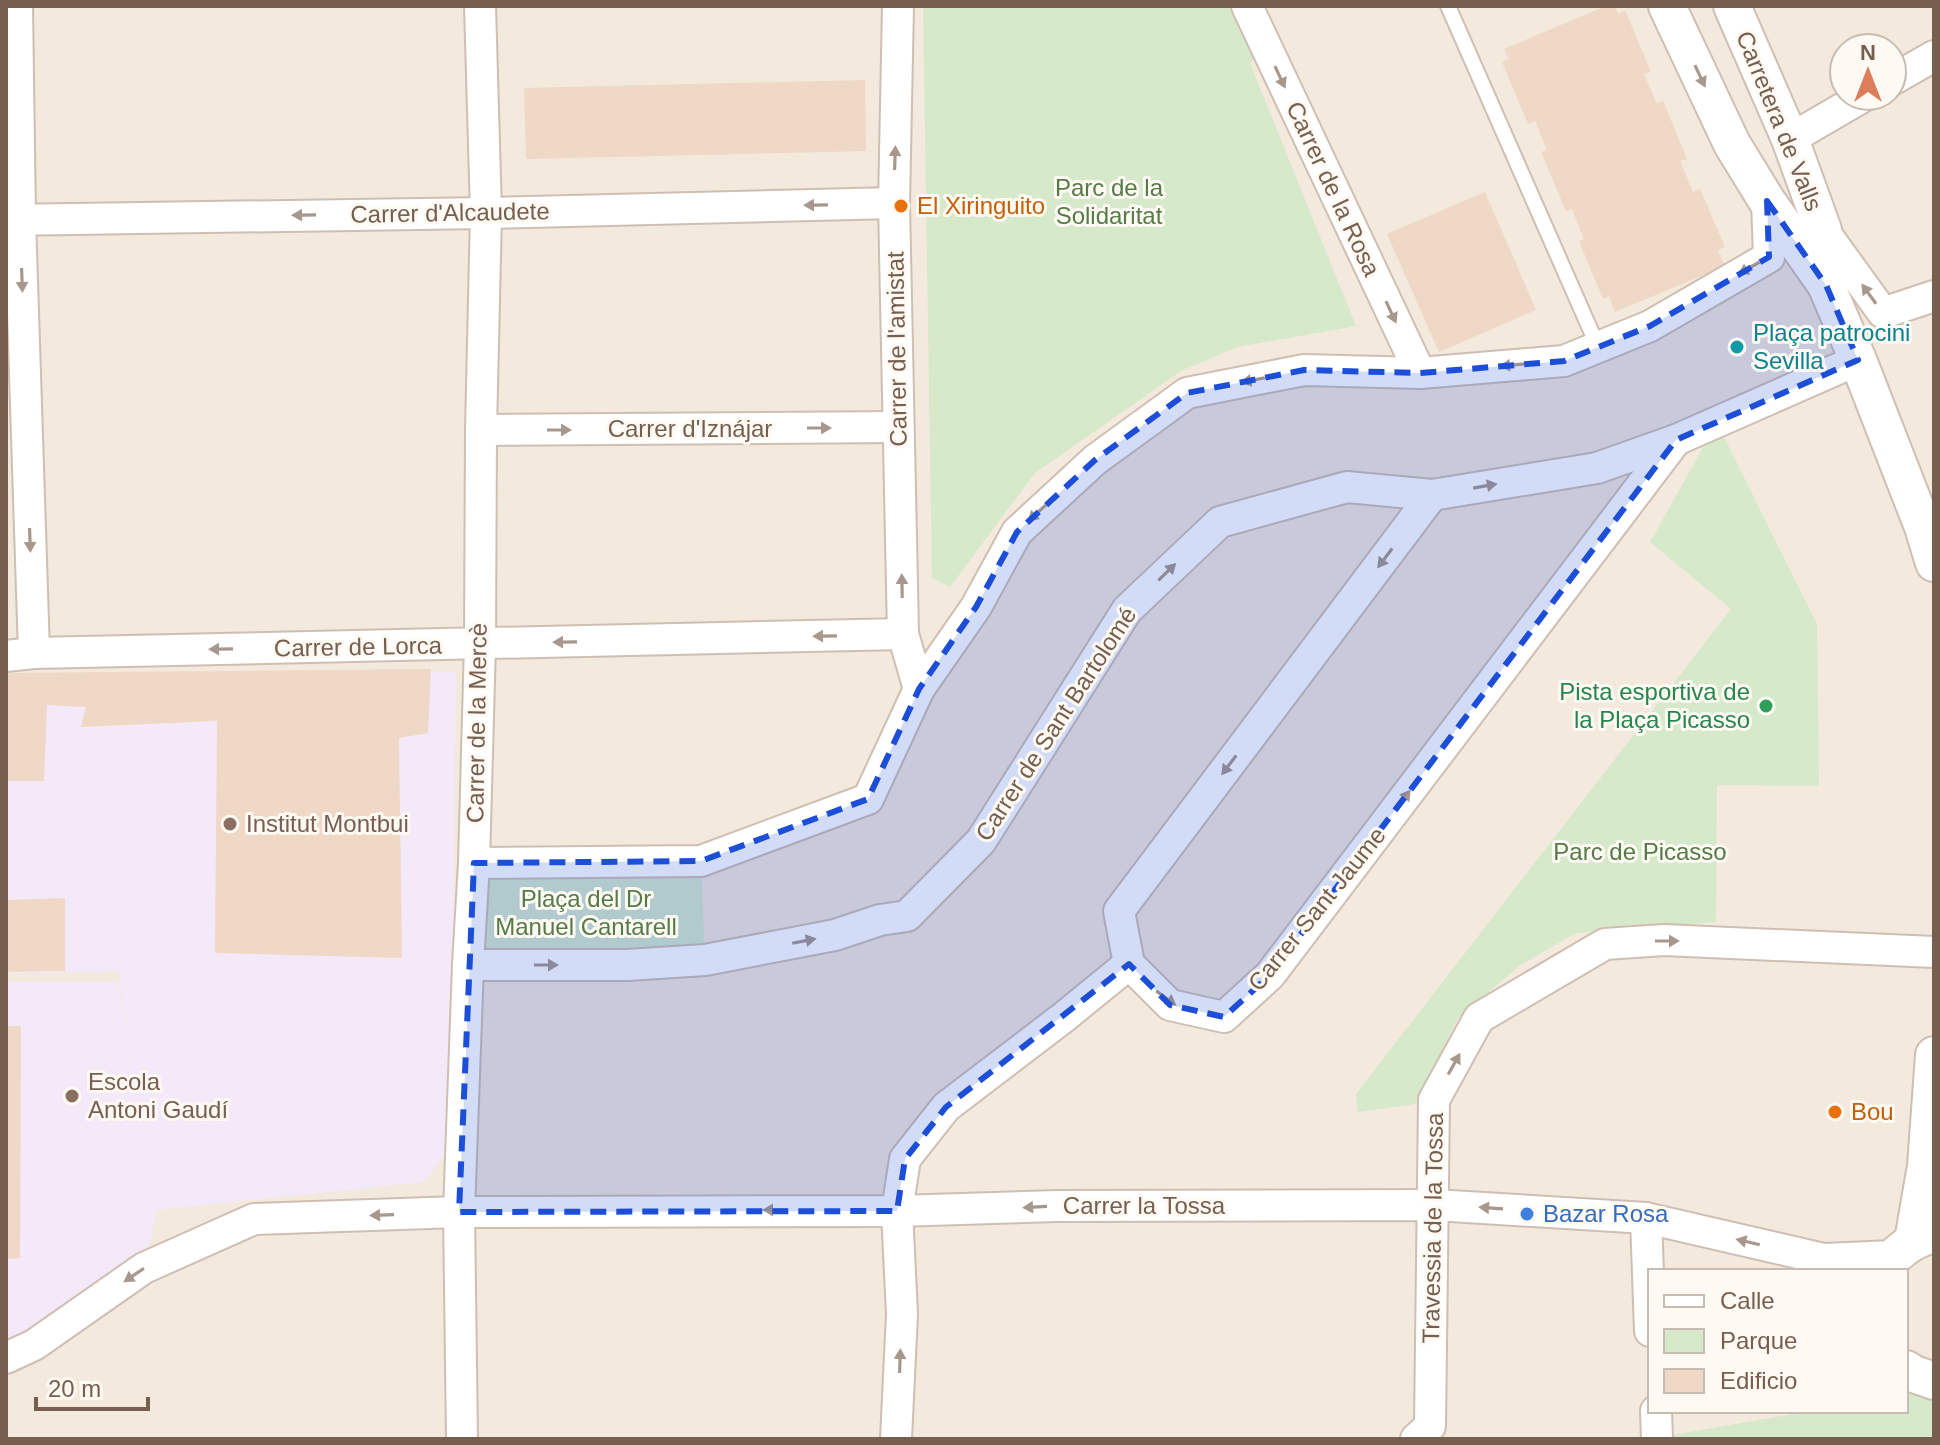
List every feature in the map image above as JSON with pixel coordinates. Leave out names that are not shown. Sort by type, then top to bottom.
[{"type":"street","points":[[17,6],[13,220],[20,655]]},
{"type":"street","name":"Carrer de la Mercè","points":[[462,1439],[459,1212],[480,644],[486,213],[480,6]]},
{"type":"street","name":"Carrer de l'amistat","points":[[898,6],[894,203],[903,634],[919,689]]},
{"type":"street","name":"Carrer de la Rosa","points":[[1247,6],[1420,373]]},
{"type":"street","name":"Carretera de Valls","points":[[1667,6],[1732,144],[1767,201],[1826,285],[1928,525],[1934,563]]},
{"type":"street","name":"Carretera de Valls","points":[[1732,6],[1790,139],[1823,230],[1826,285]]},
{"type":"street","points":[[1908,71],[1934,56]]},
{"type":"street","points":[[1790,139],[1836,112]]},
{"type":"street","points":[[474,863],[701,861],[868,799],[919,689],[976,607],[1017,532],[1095,460],[1187,393],[1304,370],[1420,373],[1564,361],[1650,326],[1769,257],[1767,201]]},
{"type":"street","name":"Carrer d'Alcaudete","points":[[13,220],[894,203]]},
{"type":"street","points":[[1823,230],[1883,313],[1934,296]]},
{"type":"street","name":"Carrer de Sant Bartolomé","points":[[468,965],[627,965],[705,960],[835,935],[880,920],[907,916],[981,841],[1127,610],[1220,522],[1347,487],[1432,495],[1597,468],[1676,440],[1858,360]]},
{"type":"street","name":"Carrer d'Iznájar","points":[[481,430],[898,427]]},
{"type":"street","name":"Carrer Sant Jaume","points":[[1129,964],[1170,1005],[1224,1017],[1270,975],[1676,440]]},
{"type":"street","points":[[896,1439],[902,1314],[897,1211],[905,1159],[946,1107],[1129,964],[1119,911],[1432,495]]},
{"type":"street","name":"Carrer de Lorca","points":[[20,655],[903,634]]},
{"type":"street","name":"Travessia de la Tossa","points":[[1416,1439],[1430,1426],[1434,1100],[1479,1018],[1605,944],[1664,940],[1934,952]]},
{"type":"street","points":[[1906,1251],[1930,1176],[1934,1055]]},
{"type":"street","name":"Carrer la Tossa","points":[[6,1358],[34,1345],[144,1268],[254,1219],[459,1212],[1434,1205],[1646,1218],[1830,1265],[1906,1251]]},
{"type":"street","points":[[1646,1218],[1648,1274]]},
{"type":"street","points":[[1908,1370],[1934,1381]]},
{"type":"street","points":[[1656,1413],[1657,1439]]},
{"type":"lane","points":[[1448,6],[1598,347]]},
{"type":"highlighted area","points":[[1767,201],[1826,285],[1858,360],[1676,440],[1270,975],[1224,1017],[1170,1005],[1129,964],[946,1107],[905,1159],[897,1211],[459,1212],[474,863],[701,861],[868,799],[919,689],[976,607],[1017,532],[1095,460],[1187,393],[1304,370],[1420,373],[1564,361],[1650,326],[1769,257]]},
{"type":"shaded area","points":[[6,6],[1934,6],[1934,1439],[6,1439]]},
{"type":"shaded area","name":"Institut Montbui","points":[[456,672],[451,1147],[424,1182],[157,1210],[144,1268],[6,1358],[6,982],[118,982],[129,1036],[118,972],[6,973],[6,677]]},
{"type":"green space","name":"Parc de la Solidaritat","points":[[923,6],[1246,6],[1265,48],[1250,63],[1356,326],[1237,347],[1181,371],[1035,473],[950,587],[932,578]]},
{"type":"green space","name":"Parc de Picasso","points":[[1717,423],[1817,624],[1819,786],[1717,785],[1716,922],[1576,933],[1519,966],[1458,1018],[1415,1104],[1358,1112],[1356,1094],[1731,609],[1650,542]]},
{"type":"green space","name":"Plaça del Dr Manuel Cantarell","points":[[701,861],[705,960],[468,965],[474,863]]},
{"type":"green space","points":[[1934,1387],[1934,1439],[1649,1439],[1799,1413],[1908,1413],[1908,1392]]},
{"type":"building","points":[[1606,6],[1615,6],[1618,14],[1625,10],[1651,72],[1644,74],[1657,104],[1663,101],[1687,159],[1680,161],[1693,192],[1700,189],[1725,247],[1718,250],[1725,266],[1615,312],[1609,296],[1603,299],[1579,241],[1584,239],[1572,209],[1566,211],[1541,152],[1547,150],[1535,121],[1528,124],[1502,62],[1509,59],[1504,49]]},
{"type":"building","points":[[865,80],[866,151],[526,159],[524,88]]},
{"type":"building","points":[[1485,192],[1536,310],[1439,352],[1387,234]]},
{"type":"building","points":[[431,669],[428,733],[399,738],[402,958],[215,953],[217,721],[81,727],[86,707],[47,705],[44,781],[6,781],[6,673]]},
{"type":"building","points":[[65,898],[65,971],[6,972],[6,900]]},
{"type":"building","points":[[6,1026],[21,1026],[20,1258],[6,1259]]},
{"type":"place","name":"El Xiringuito","points":[[901,206]]},
{"type":"place","name":"Plaça patrocini Sevilla","points":[[1737,347]]},
{"type":"place","name":"Pista esportiva de la Plaça Picasso","points":[[1766,706]]},
{"type":"place","name":"Institut Montbui","points":[[230,824]]},
{"type":"place","name":"Escola Antoni Gaudí","points":[[72,1096]]},
{"type":"place","name":"Bou","points":[[1835,1112]]},
{"type":"place","name":"Bazar Rosa","points":[[1527,1214]]}]
